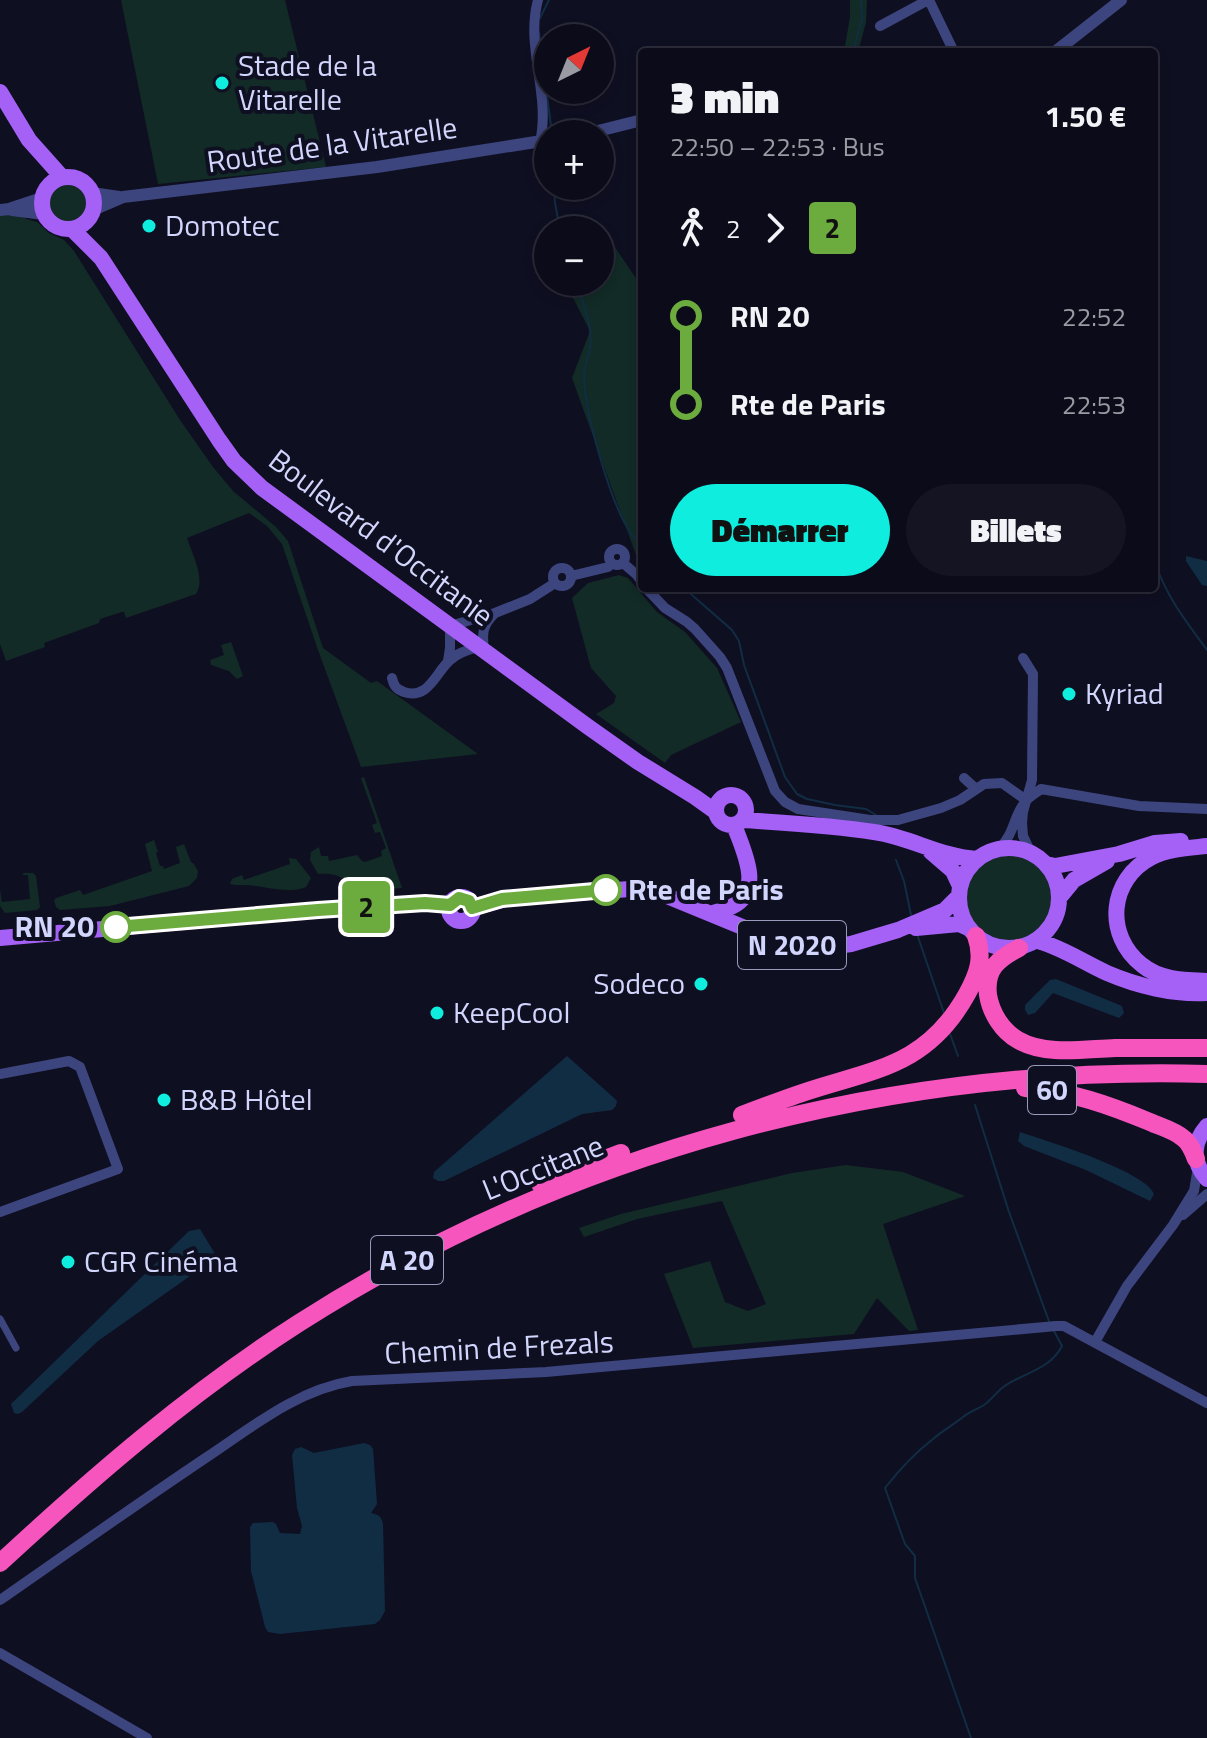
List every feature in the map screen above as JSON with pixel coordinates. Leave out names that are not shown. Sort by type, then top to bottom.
[{"type":"highway","points":[[742,1115],[805,1091],[858,1077],[919,1050],[952,1018],[974,980],[981,953],[972,932]]},
{"type":"highway","name":"60","points":[[1019,948],[999,959],[990,974],[988,985],[990,1004],[996,1018],[1017,1040],[1031,1046],[1057,1050],[1207,1048]]},
{"type":"highway","name":"L'Occitane","points":[[0,1547],[85,1470],[192,1383],[288,1316],[382,1260],[544,1182],[624,1152],[742,1115],[886,1084],[987,1070],[1086,1062],[1207,1061]]},
{"type":"highway","name":"L'Occitane","points":[[0,1563],[95,1477],[199,1393],[299,1323],[384,1272],[550,1193],[690,1143],[779,1118],[887,1096],[1021,1079],[1135,1073],[1207,1074]]},
{"type":"highway","name":"60","points":[[887,1096],[1021,1088],[1080,1096],[1185,1139],[1200,1168]]},
{"type":"main road","points":[[0,92],[29,140],[43,175],[44,200],[56,226],[79,227],[91,207],[83,182],[76,178],[62,177],[53,181],[44,200]]},
{"type":"main road","points":[[29,140],[62,177]]},
{"type":"main road","name":"Boulevard d'Occitanie","points":[[91,207],[101,258]]},
{"type":"main road","name":"Boulevard d'Occitanie","points":[[72,229],[101,258],[234,461],[262,488],[638,762],[695,797],[718,806]]},
{"type":"main road","name":"Boulevard d'Occitanie","points":[[718,806],[728,795],[738,796],[742,799],[741,817]]},
{"type":"main road","name":"Boulevard d'Occitanie","points":[[718,806],[722,822],[726,825],[741,817],[875,832],[961,858],[977,859]]},
{"type":"main road","points":[[713,913],[734,906],[745,896],[750,882],[741,817]]},
{"type":"main road","points":[[1046,864],[1055,866],[1119,854],[1155,843],[1207,843]]},
{"type":"main road","points":[[1207,843],[1154,856],[1137,867],[1123,883],[1116,924],[1124,947],[1143,967],[1177,980],[1207,983]]},
{"type":"main road","name":"Boulevard d'Occitanie","points":[[927,848],[953,871],[960,891]]},
{"type":"main road","points":[[1015,848],[1031,853],[1046,864],[1056,879],[1060,897],[1056,917],[1038,941],[1019,948],[996,947],[972,932],[961,913],[960,891],[967,871],[977,859],[999,849],[1015,848]]},
{"type":"main road","points":[[1060,897],[1074,880],[1119,854]]},
{"type":"main road","name":"N 2020","points":[[450,908],[453,918],[460,921],[469,917],[472,908],[502,899],[635,888],[655,891],[779,942],[816,949],[851,944],[898,930],[945,910],[960,891]]},
{"type":"main road","points":[[0,938],[318,910],[425,903],[450,908]]},
{"type":"main road","points":[[0,947],[450,908]]},
{"type":"main road","points":[[1056,917],[1063,936],[1073,946],[1113,968],[1175,985],[1207,983]]},
{"type":"main road","name":"N 2020","points":[[898,930],[959,924],[972,932]]},
{"type":"main road","points":[[1038,941],[1067,951],[1131,982],[1174,991],[1207,993]]},
{"type":"main road","points":[[1200,1168],[1197,1141],[1207,1126]]},
{"type":"street","points":[[538,0],[533,29],[543,120]]},
{"type":"street","points":[[880,26],[928,0],[952,48]]},
{"type":"street","points":[[1060,48],[1113,3]]},
{"type":"street","points":[[614,127],[638,121]]},
{"type":"street","name":"Route de la Vitarelle","points":[[91,207],[123,197],[350,171],[534,143]]},
{"type":"street","points":[[5,210],[44,200]]},
{"type":"street","points":[[448,661],[450,626],[530,599],[555,583],[553,575],[557,569],[564,568],[571,576],[617,563],[638,576]]},
{"type":"street","points":[[650,592],[665,608],[687,622],[720,657],[769,778],[785,802],[817,813],[870,820],[898,820],[960,800],[984,784],[1002,783],[1026,800]]},
{"type":"street","points":[[392,678],[393,685],[399,690],[410,694],[419,692],[432,683],[448,661],[458,654],[481,649],[483,628],[495,613]]},
{"type":"street","points":[[1023,658],[1033,674],[1032,780],[1022,823],[1023,836],[1031,853]]},
{"type":"street","points":[[964,778],[975,788]]},
{"type":"street","points":[[999,849],[1011,834],[1026,800],[1041,789],[1139,806],[1207,809]]},
{"type":"street","points":[[0,1074],[69,1061],[80,1067],[118,1169],[0,1212]]},
{"type":"street","points":[[1200,1168],[1194,1191],[1173,1225],[1127,1286],[1095,1342],[1207,1403]]},
{"type":"street","points":[[1173,1225],[1207,1194]]},
{"type":"street","points":[[0,1319],[16,1348]]},
{"type":"street","name":"Chemin de Frezals","points":[[0,1600],[278,1410],[332,1384],[546,1372],[1041,1327],[1060,1326],[1095,1342]]},
{"type":"street","points":[[0,1653],[147,1738]]},
{"type":"green space","name":"Stade de la Vitarelle","points":[[121,0],[285,0],[326,167],[158,184]]},
{"type":"green space","points":[[850,0],[867,0],[866,22],[859,48],[845,48]]},
{"type":"green space","points":[[68,183],[82,189],[88,203],[82,217],[68,223],[54,217],[48,203],[54,189]]},
{"type":"green space","points":[[0,214],[23,215],[37,222],[49,233],[64,240],[74,251],[213,467],[233,491],[288,541],[323,648],[371,683],[377,681],[478,754],[361,767],[282,544],[267,526],[249,513],[187,538],[199,574],[196,594],[126,618],[122,612],[100,619],[99,623],[6,661],[0,644]]},
{"type":"green space","points":[[614,246],[638,281],[638,557],[572,378],[590,331],[572,296],[614,296]]},
{"type":"green space","points":[[619,575],[628,578],[657,612],[685,632],[717,668],[741,722],[671,755],[665,763],[596,714],[614,703],[616,696],[591,668],[572,598],[588,583]]},
{"type":"green space","points":[[231,642],[243,676],[237,679],[229,671],[211,665],[210,660],[224,655],[221,645]]},
{"type":"green space","points":[[364,777],[402,888],[356,891],[340,877],[318,874],[310,860],[311,852],[319,847],[321,856],[328,856],[329,861],[357,855],[365,862],[382,856],[381,851],[386,848],[380,832],[375,833],[372,825],[377,823],[361,778]]},
{"type":"green space","points":[[154,840],[160,866],[164,869],[180,863],[176,847],[184,844],[198,871],[197,878],[189,886],[110,906],[60,910],[56,907],[56,898],[80,890],[83,895],[152,871],[145,844]]},
{"type":"green space","points":[[1009,855],[1026,859],[1040,868],[1049,882],[1053,899],[1049,916],[1040,930],[1026,939],[1009,943],[992,939],[978,930],[969,916],[965,899],[969,882],[978,868],[992,859]]},
{"type":"green space","points":[[289,858],[296,859],[311,878],[306,887],[283,890],[230,884],[232,879],[242,875],[244,880],[290,864]]},
{"type":"green space","points":[[24,873],[36,876],[40,907],[37,910],[5,913],[0,906],[0,890],[2,902],[30,899],[28,875],[22,875]]},
{"type":"green space","points":[[846,1165],[903,1172],[965,1196],[883,1224],[918,1330],[909,1331],[877,1298],[854,1334],[693,1348],[664,1274],[710,1261],[725,1302],[748,1311],[766,1304],[722,1201],[637,1219],[584,1237],[579,1228],[621,1214],[792,1173]]},
{"type":"water","points":[[1186,556],[1207,561],[1207,586],[1202,585],[1186,561]]},
{"type":"water","points":[[1056,979],[1122,1006],[1124,1013],[1119,1018],[1053,993],[1035,1013],[1028,1015],[1025,1005],[1050,980]]},
{"type":"water","points":[[567,1056],[617,1101],[612,1110],[582,1114],[444,1181],[433,1178],[434,1172]]},
{"type":"water","points":[[1020,1132],[1115,1167],[1147,1185],[1154,1194],[1150,1201],[1086,1170],[1024,1146],[1018,1141]]},
{"type":"water","points":[[200,1229],[217,1257],[98,1341],[22,1412],[14,1413],[11,1404],[189,1231]]},
{"type":"water","points":[[364,1443],[373,1449],[377,1504],[371,1513],[379,1516],[383,1524],[385,1611],[375,1624],[280,1634],[268,1632],[251,1571],[250,1527],[253,1523],[273,1522],[280,1533],[300,1534],[302,1526],[297,1508],[292,1455],[295,1449],[301,1447],[314,1453]]},
{"type":"waterway","points":[[540,18],[549,0]]},
{"type":"waterway","points":[[854,48],[862,19],[861,0]]},
{"type":"waterway","points":[[548,104],[550,120]]},
{"type":"waterway","points":[[555,200],[557,216]]},
{"type":"waterway","points":[[581,296],[590,331],[590,348],[584,372],[593,431],[614,499],[622,518],[638,541]]},
{"type":"waterway","points":[[1158,570],[1170,596],[1207,650]]},
{"type":"waterway","points":[[689,592],[732,630],[739,641],[744,665],[785,777],[797,794],[807,799],[866,809],[876,815]]},
{"type":"waterway","points":[[896,860],[911,915]]},
{"type":"waterway","points":[[918,937],[944,1013]]},
{"type":"waterway","points":[[949,1031],[958,1056]]},
{"type":"waterway","points":[[975,1105],[1009,1212],[1050,1324]]},
{"type":"waterway","points":[[971,1738],[915,1578],[915,1556],[905,1544],[885,1488],[936,1436],[984,1405],[1002,1388],[1050,1361],[1062,1346],[1053,1329]]},
{"type":"bus line","name":"2","points":[[116,927],[318,910],[425,903],[450,905],[459,898],[469,901],[472,908],[502,899],[606,890]]},
{"type":"place","name":"Stade de la Vitarelle","points":[[222,83]]},
{"type":"place","name":"Domotec","points":[[149,226]]},
{"type":"place","name":"Kyriad","points":[[1069,694]]},
{"type":"place","name":"Rte de Paris","points":[[606,890]]},
{"type":"place","name":"RN 20","points":[[116,927]]},
{"type":"place","name":"Sodeco","points":[[701,984]]},
{"type":"place","name":"KeepCool","points":[[437,1013]]},
{"type":"place","name":"B&B Hôtel","points":[[164,1100]]},
{"type":"place","name":"CGR Cinéma","points":[[68,1262]]}]
